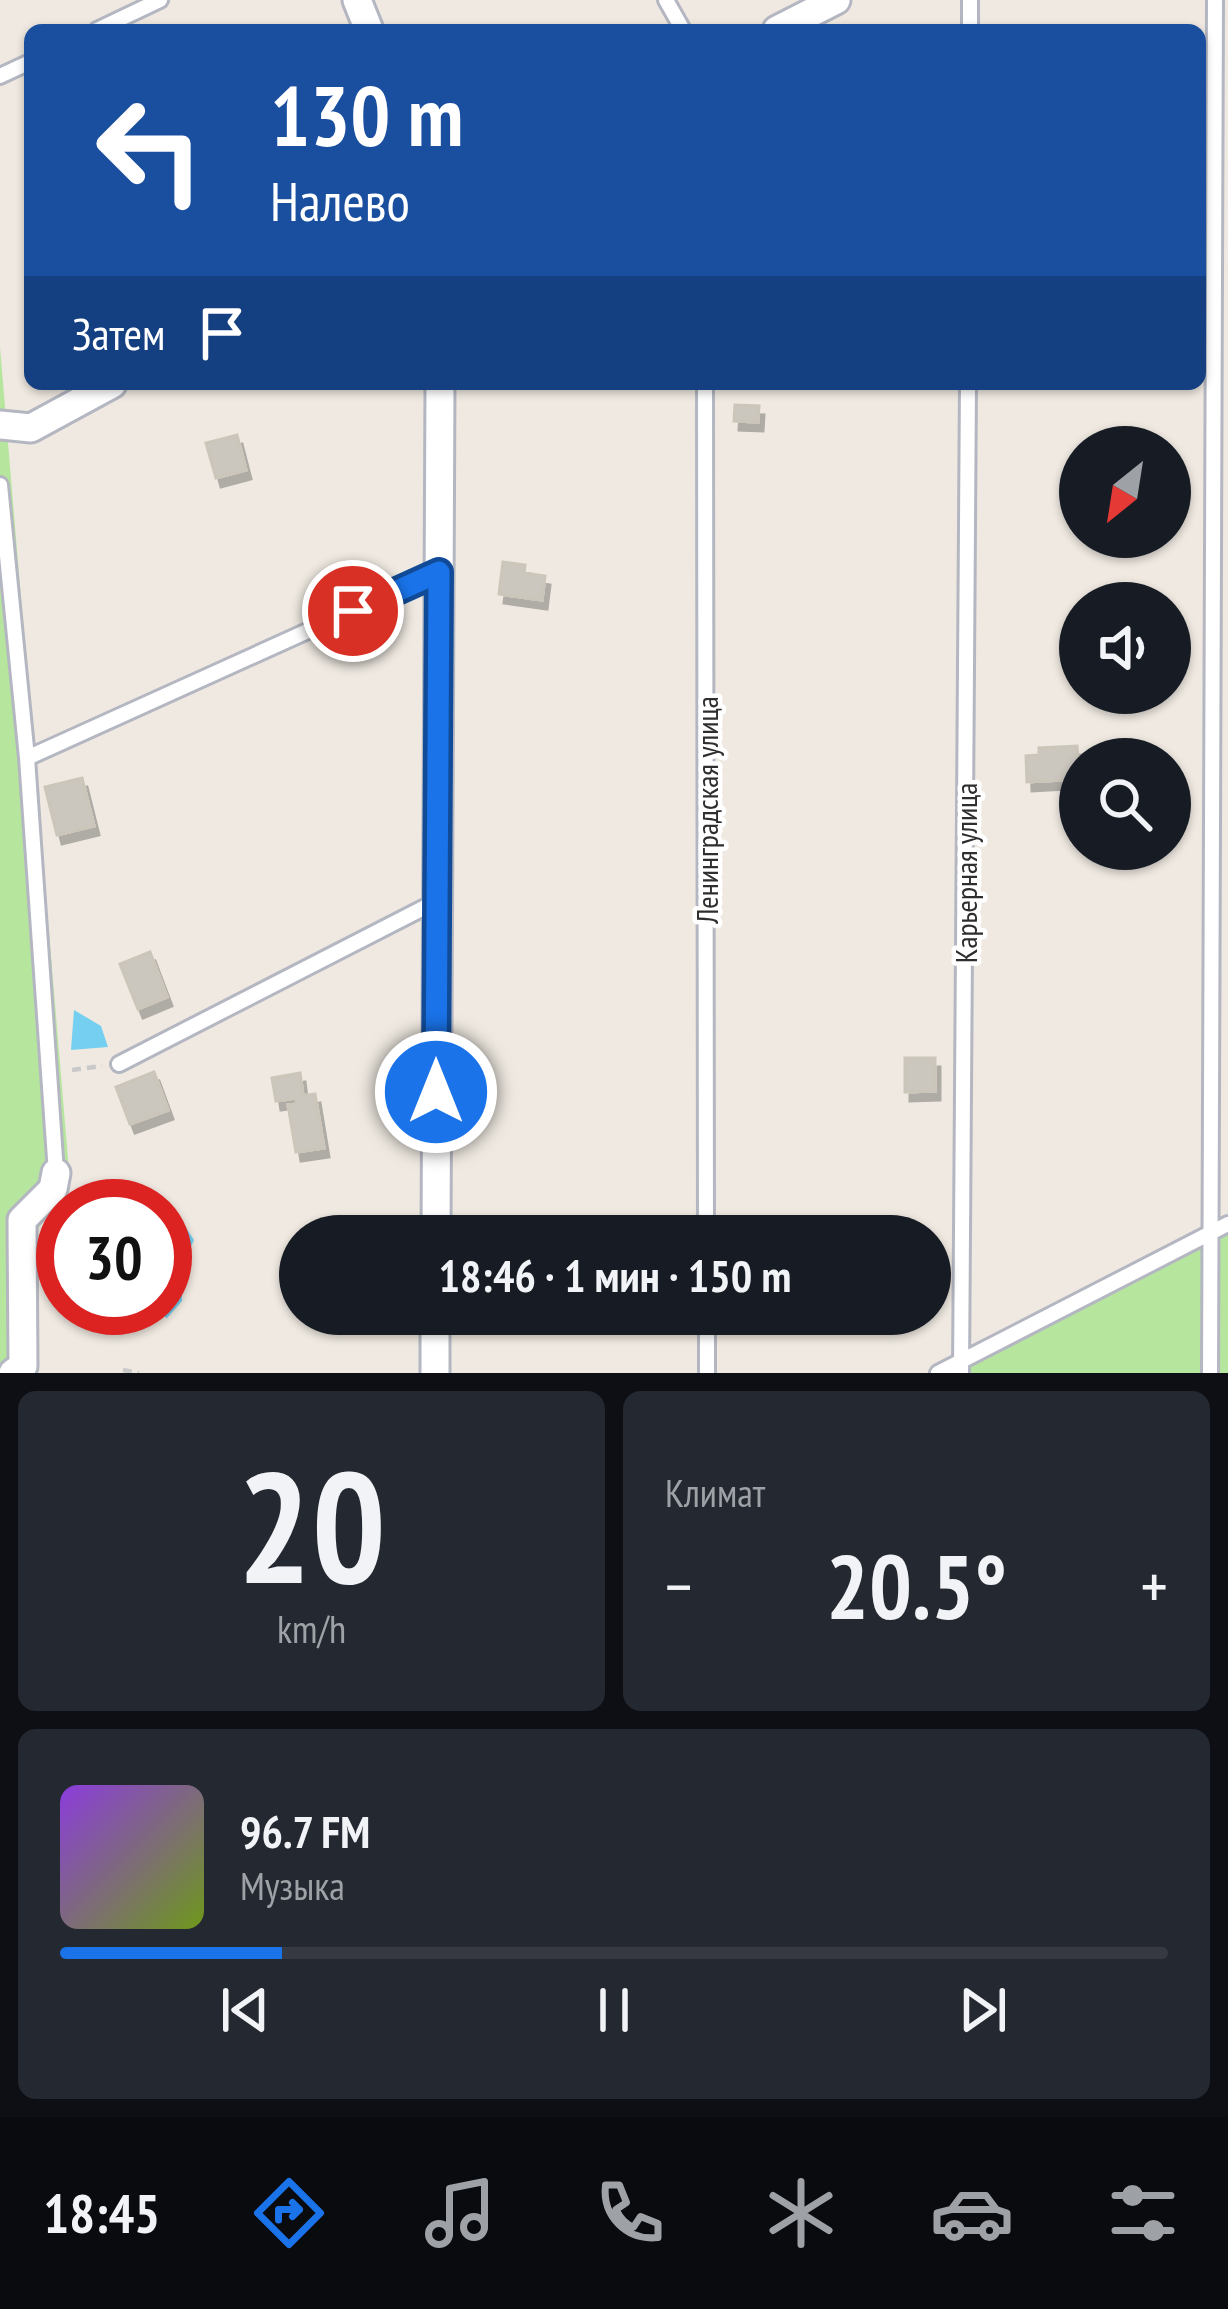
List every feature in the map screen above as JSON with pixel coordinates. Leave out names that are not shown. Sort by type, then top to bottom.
[{"type":"street","points":[[789,24],[836,0]]},
{"type":"street","points":[[0,425],[31,428],[101,390]]},
{"type":"street","points":[[436,1215],[440,390]]},
{"type":"street","points":[[13,1373],[23,1366],[22,1220],[53,1189],[56,1173]]},
{"type":"street","points":[[435,1335],[435,1373]]},
{"type":"lane","points":[[110,24],[160,0]]},
{"type":"lane","points":[[1210,1373],[1215,0]]},
{"type":"lane","name":"Ленинградская улица","points":[[705,390],[706,1215]]},
{"type":"lane","name":"Карьерная улица","points":[[962,1367],[968,390]]},
{"type":"lane","points":[[0,485],[27,758],[56,1173]]},
{"type":"lane","points":[[27,758],[439,572]]},
{"type":"lane","points":[[119,1064],[437,901]]},
{"type":"lane","points":[[938,1373],[962,1367],[1228,1224]]},
{"type":"lane","points":[[706,1335],[707,1373]]},
{"type":"path","points":[[49,1072],[119,1064]]},
{"type":"path","points":[[123,1370],[139,1373]]},
{"type":"green space","points":[[0,347],[70,1179],[36,1179],[37,1373],[0,1373]]},
{"type":"green space","points":[[1228,1231],[1228,1373],[959,1373]]},
{"type":"water","points":[[74,1010],[101,1026],[108,1047],[71,1050]]},
{"type":"building","points":[[735,405],[759,406],[758,422],[734,421]]},
{"type":"building","points":[[237,435],[246,470],[216,478],[206,443]]},
{"type":"building","points":[[503,562],[525,565],[524,573],[545,576],[542,600],[499,594]]},
{"type":"building","points":[[1059,747],[1059,780],[1027,782],[1026,756],[1039,755],[1039,748]]},
{"type":"building","points":[[82,778],[94,826],[57,835],[45,787]]},
{"type":"building","points":[[150,952],[167,997],[138,1009],[120,964]]},
{"type":"building","points":[[905,1058],[935,1058],[935,1091],[905,1092]]},
{"type":"building","points":[[154,1072],[168,1110],[130,1124],[116,1087]]},
{"type":"building","points":[[300,1073],[303,1096],[315,1094],[324,1148],[296,1152],[288,1105],[297,1104],[296,1098],[276,1101],[272,1078]]},
{"type":"route","points":[[353,611],[439,572],[436,1092]]}]
